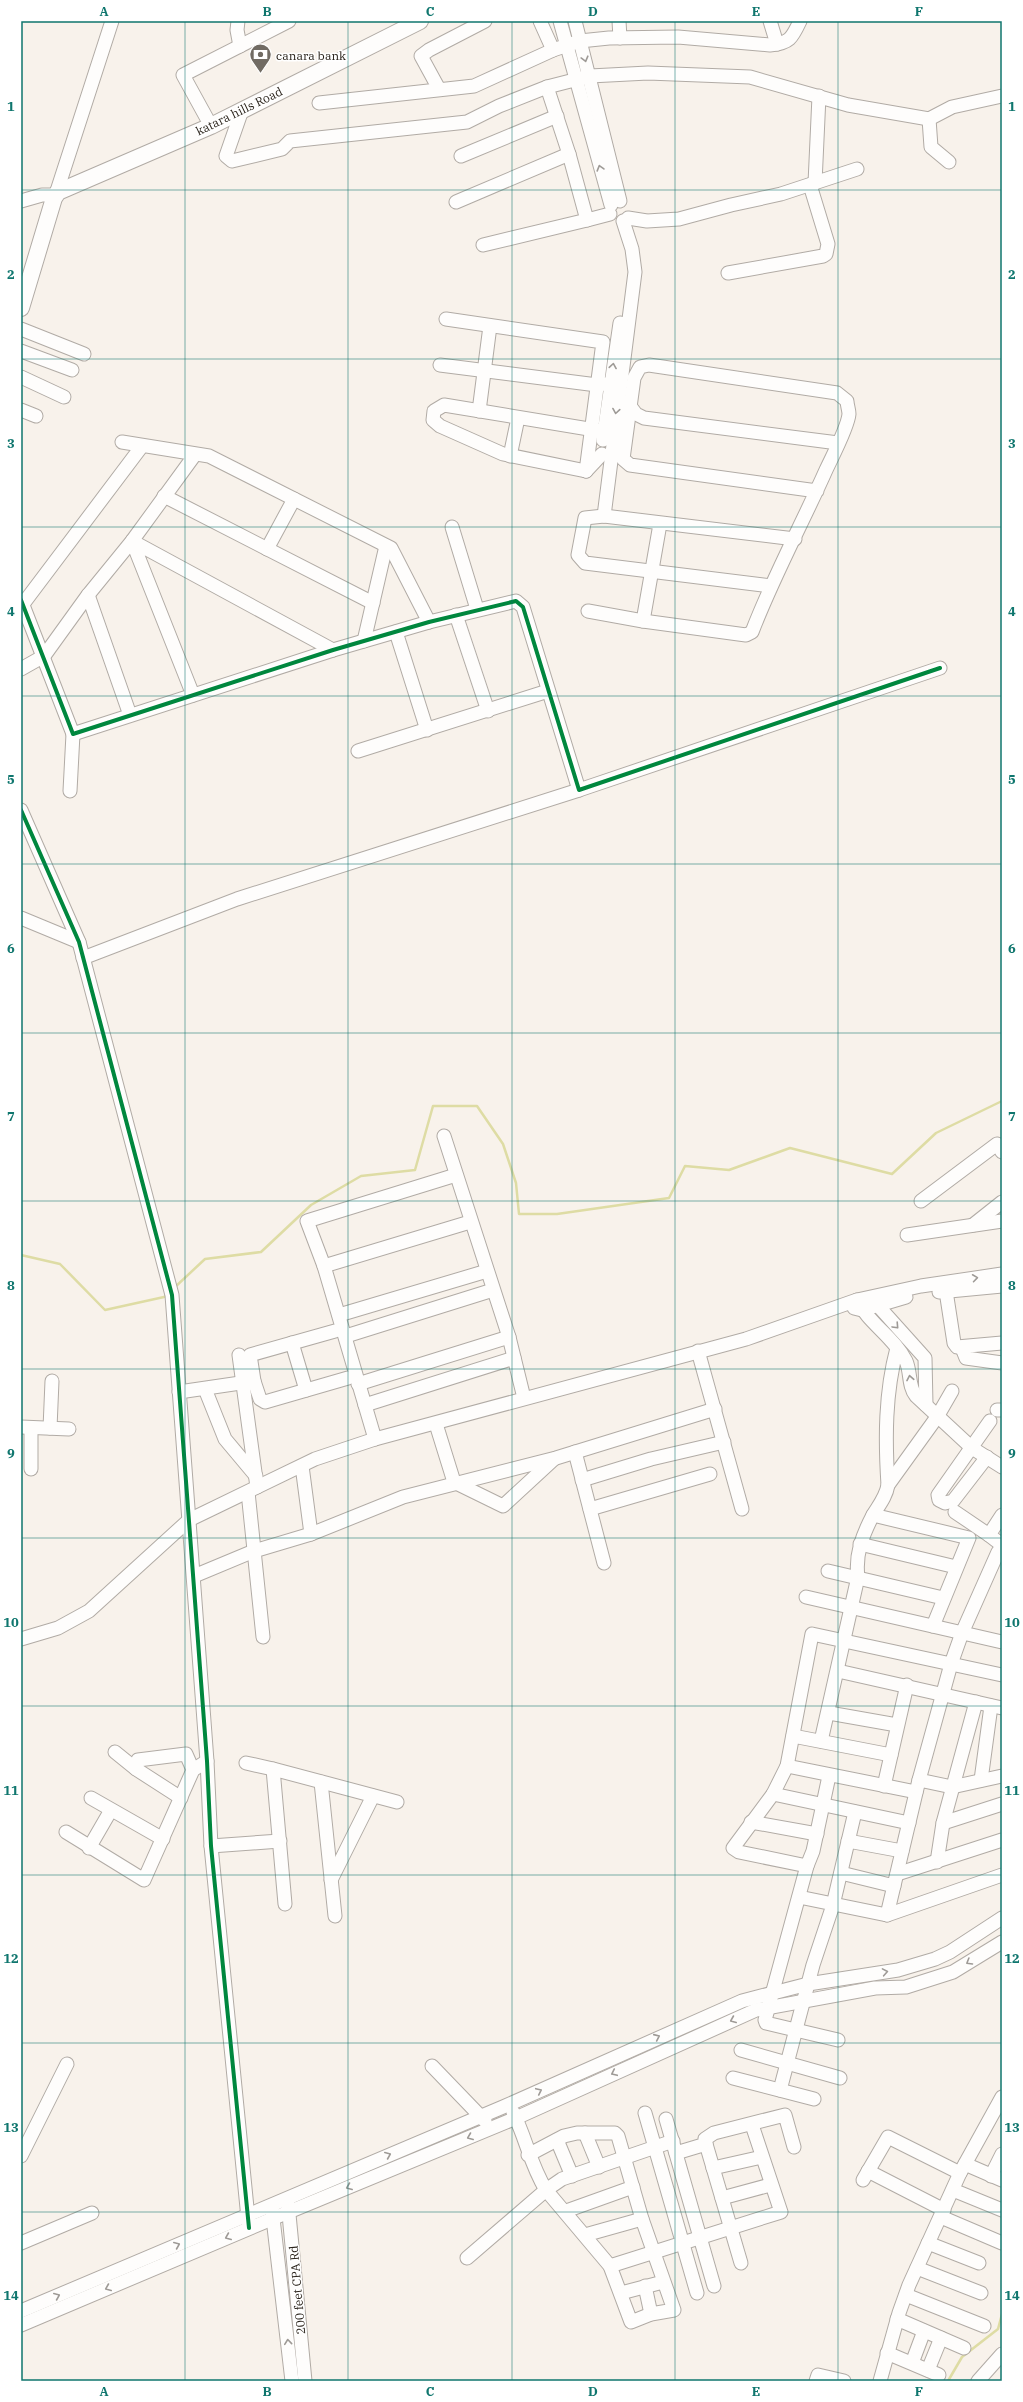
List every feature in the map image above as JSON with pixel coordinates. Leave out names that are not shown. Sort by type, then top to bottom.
[{"type":"main road","name":"katara hills Road","points":[[50,195],[211,126],[404,25],[420,21]]},
{"type":"main road","points":[[21,308],[50,195]]},
{"type":"street","points":[[50,195],[112,21]]},
{"type":"street","points":[[238,21],[237,30],[240,46]]},
{"type":"street","points":[[211,126],[183,75],[289,21]]},
{"type":"street","points":[[439,89],[422,56],[429,50],[485,21]]},
{"type":"street","points":[[540,21],[560,48],[574,79],[618,213],[632,249],[621,384],[603,432],[586,471]]},
{"type":"street","points":[[560,21],[560,48]]},
{"type":"street","points":[[575,21],[590,76],[618,213]]},
{"type":"street","points":[[620,21],[620,38]]},
{"type":"street","points":[[770,21],[777,44]]},
{"type":"street","points":[[319,103],[474,86],[560,48],[580,41],[620,38],[678,37],[783,44],[793,36],[800,21]]},
{"type":"street","points":[[242,110],[226,156],[232,160],[282,149],[290,140],[467,122],[547,88],[574,79],[590,76],[648,73],[750,77],[848,105],[929,119],[952,106],[1002,96]]},
{"type":"street","points":[[547,88],[569,154],[587,220]]},
{"type":"street","points":[[728,273],[823,256],[826,254],[828,244],[813,184],[819,96]]},
{"type":"street","points":[[461,156],[557,116]]},
{"type":"street","points":[[929,119],[931,147],[949,162]]},
{"type":"street","points":[[456,202],[569,154]]},
{"type":"street","points":[[483,245],[618,213],[648,221],[679,219],[731,205],[781,194],[857,169]]},
{"type":"street","name":"katara hills Road","points":[[21,201],[50,195]]},
{"type":"street","points":[[631,273],[616,347],[621,384],[630,406],[636,414],[644,418],[838,444]]},
{"type":"street","points":[[446,319],[603,342],[616,347]]},
{"type":"street","points":[[479,411],[490,326]]},
{"type":"street","points":[[21,329],[84,354]]},
{"type":"street","points":[[603,342],[597,385],[603,432],[602,454],[595,513],[578,555],[585,563],[653,573],[771,586]]},
{"type":"street","points":[[21,351],[72,370]]},
{"type":"street","points":[[440,365],[597,385],[621,384],[634,378],[640,367],[649,365],[837,393],[847,401],[849,414],[838,444],[795,539],[771,586],[752,632],[746,635],[643,621],[588,611]]},
{"type":"street","points":[[21,376],[64,397]]},
{"type":"street","points":[[586,471],[510,456],[440,426],[433,420],[434,411],[444,406],[603,432]]},
{"type":"street","points":[[630,406],[623,460],[630,465],[817,491]]},
{"type":"street","points":[[21,410],[36,416]]},
{"type":"street","points":[[510,456],[518,418]]},
{"type":"street","points":[[595,513],[603,432]]},
{"type":"street","points":[[122,442],[194,456],[208,456],[391,548],[429,622]]},
{"type":"street","points":[[70,791],[73,734],[22,602],[142,446]]},
{"type":"street","points":[[586,471],[602,454]]},
{"type":"street","points":[[21,669],[44,656],[88,595],[132,541],[194,456]]},
{"type":"street","points":[[164,496],[373,603]]},
{"type":"street","points":[[267,549],[294,500]]},
{"type":"street","points":[[595,513],[660,524],[795,539]]},
{"type":"street","points":[[643,621],[653,573],[660,524]]},
{"type":"street","points":[[452,527],[477,609]]},
{"type":"street","points":[[132,541],[333,650]]},
{"type":"street","points":[[132,541],[193,695]]},
{"type":"street","points":[[364,641],[386,546]]},
{"type":"street","points":[[88,595],[130,715]]},
{"type":"street","points":[[73,734],[333,650],[510,600],[520,603],[533,636],[548,691],[580,790]]},
{"type":"street","points":[[456,615],[488,711]]},
{"type":"street","points":[[396,632],[427,730]]},
{"type":"street","points":[[83,958],[237,899],[580,790],[940,668]]},
{"type":"street","points":[[358,751],[548,691]]},
{"type":"street","points":[[21,810],[79,942],[170,1291],[194,1576],[207,1761],[211,1846],[248,2222]]},
{"type":"street","points":[[21,918],[79,942]]},
{"type":"street","points":[[444,1136],[470,1222],[509,1337],[524,1398]]},
{"type":"street","points":[[921,1201],[997,1144],[1002,1152]]},
{"type":"street","points":[[375,1439],[365,1405],[353,1381],[341,1333],[339,1315],[324,1266],[307,1220],[456,1175]]},
{"type":"street","points":[[972,1226],[1002,1202]]},
{"type":"street","points":[[907,1235],[1002,1221]]},
{"type":"street","points":[[324,1266],[470,1222]]},
{"type":"street","points":[[339,1315],[487,1271]]},
{"type":"street","points":[[21,1639],[58,1628],[89,1611],[189,1520],[253,1485],[302,1466],[375,1439],[436,1424],[524,1398],[746,1339],[842,1306],[859,1305],[921,1286],[1002,1274]]},
{"type":"street","points":[[873,1301],[914,1294],[1002,1286]]},
{"type":"street","points":[[263,1637],[254,1551],[249,1382],[250,1355],[292,1343],[341,1333],[421,1313],[493,1290]]},
{"type":"street","points":[[946,1291],[954,1343],[956,1347],[962,1348],[1002,1343]]},
{"type":"street","points":[[414,1293],[421,1313]]},
{"type":"street","points":[[873,1301],[922,1354],[926,1362],[924,1384],[926,1405]]},
{"type":"street","points":[[859,1305],[897,1348],[907,1363],[913,1392],[937,1417],[972,1448],[1002,1467]]},
{"type":"street","points":[[239,1355],[249,1382],[262,1402],[306,1390],[353,1381],[434,1360],[509,1337]]},
{"type":"street","points":[[292,1343],[306,1390]]},
{"type":"street","points":[[897,1348],[905,1352],[922,1354]]},
{"type":"street","points":[[821,1741],[858,1578],[856,1562],[860,1544],[873,1515],[886,1494],[888,1485],[886,1424],[889,1389],[897,1348]]},
{"type":"street","points":[[962,1348],[966,1358],[1002,1363]]},
{"type":"street","points":[[698,1352],[742,1509]]},
{"type":"street","points":[[365,1405],[514,1358]]},
{"type":"street","points":[[434,1360],[441,1381]]},
{"type":"street","points":[[50,1428],[52,1381]]},
{"type":"street","points":[[179,1392],[249,1382]]},
{"type":"street","points":[[205,1389],[225,1439],[253,1485]]},
{"type":"street","points":[[888,1485],[937,1417],[952,1391]]},
{"type":"street","points":[[194,1576],[254,1551],[311,1534],[403,1497],[454,1482],[556,1458],[715,1409]]},
{"type":"street","points":[[987,1457],[953,1501],[945,1502],[938,1500],[938,1495],[990,1421]]},
{"type":"street","points":[[436,1424],[454,1482],[503,1506],[556,1458]]},
{"type":"street","points":[[31,1469],[26,1427],[69,1428]]},
{"type":"street","points":[[582,1480],[651,1459],[724,1442]]},
{"type":"street","points":[[575,1452],[604,1563]]},
{"type":"street","points":[[302,1466],[311,1534]]},
{"type":"street","points":[[590,1509],[710,1474]]},
{"type":"street","points":[[887,1915],[917,1786],[944,1696],[951,1664],[962,1633],[1000,1548],[989,1535],[955,1512]]},
{"type":"street","points":[[873,1515],[969,1538],[943,1598],[933,1626]]},
{"type":"street","points":[[989,1535],[1002,1515]]},
{"type":"street","points":[[860,1544],[956,1567]]},
{"type":"street","points":[[828,1571],[943,1598]]},
{"type":"street","points":[[806,1597],[852,1606],[962,1633],[1001,1638]]},
{"type":"street","points":[[807,1866],[740,1852],[733,1848],[773,1794],[787,1766],[812,1634],[1002,1675]]},
{"type":"street","points":[[838,1671],[907,1685],[944,1696],[997,1707],[982,1780]]},
{"type":"street","points":[[884,1786],[907,1685]]},
{"type":"street","points":[[937,1862],[943,1823],[952,1786],[976,1702]]},
{"type":"street","points":[[828,1713],[897,1725]]},
{"type":"street","points":[[792,1736],[891,1755]]},
{"type":"street","points":[[115,1752],[136,1769],[181,1798]]},
{"type":"street","points":[[136,1769],[138,1760],[186,1754],[207,1761]]},
{"type":"street","points":[[186,1754],[193,1770]]},
{"type":"street","points":[[66,1832],[89,1848],[144,1880],[193,1770],[207,1761]]},
{"type":"street","points":[[246,1763],[397,1802]]},
{"type":"street","points":[[787,1766],[829,1776],[884,1786],[952,1786],[1002,1776]]},
{"type":"street","points":[[273,1769],[285,1904]]},
{"type":"street","points":[[829,1776],[817,1834],[773,1991],[766,2023],[797,2029],[838,2040]]},
{"type":"street","points":[[321,1782],[335,1916]]},
{"type":"street","points":[[773,1794],[909,1823]]},
{"type":"street","points":[[331,1880],[373,1796]]},
{"type":"street","points":[[91,1798],[163,1839]]},
{"type":"street","points":[[943,1823],[1002,1804]]},
{"type":"street","points":[[89,1848],[111,1810]]},
{"type":"street","points":[[780,2090],[804,2002],[815,1984],[855,1812]]},
{"type":"street","points":[[751,1822],[817,1834]]},
{"type":"street","points":[[840,1873],[895,1880],[937,1862],[1002,1840]]},
{"type":"street","points":[[848,1841],[902,1851]]},
{"type":"street","points":[[211,1846],[280,1842]]},
{"type":"street","points":[[799,1897],[887,1915],[1002,1875]]},
{"type":"street","points":[[21,2325],[272,2211],[288,2198],[509,2104],[750,1997],[773,1991],[898,1970],[934,1959],[950,1952],[1002,1918]]},
{"type":"street","points":[[272,2211],[290,2211],[491,2129],[711,2029],[769,2007],[804,2002],[875,1988],[906,1987],[953,1972],[1002,1942]]},
{"type":"street","points":[[706,2016],[711,2029]]},
{"type":"street","points":[[638,2046],[644,2060]]},
{"type":"street","points":[[741,2050],[840,2078]]},
{"type":"street","points":[[21,2156],[26,2132],[67,2064]]},
{"type":"street","points":[[432,2066],[491,2129]]},
{"type":"street","points":[[734,2078],[814,2099]]},
{"type":"street","points":[[880,2381],[897,2320],[928,2242],[963,2168],[997,2116],[1002,2097]]},
{"type":"street","points":[[509,2104],[516,2118],[528,2155],[546,2190],[566,2211],[610,2266],[631,2322],[651,2314],[674,2310],[642,2218],[626,2158],[615,2134],[577,2133],[557,2140],[528,2155]]},
{"type":"street","points":[[645,2113],[697,2293]]},
{"type":"street","points":[[741,2264],[705,2139],[714,2133],[752,2125],[785,2115],[794,2147]]},
{"type":"street","points":[[666,2119],[714,2286]]},
{"type":"street","points":[[610,2266],[653,2251],[781,2212],[770,2185],[752,2125]]},
{"type":"street","points":[[585,2133],[599,2167]]},
{"type":"street","points":[[1002,2154],[996,2178],[963,2168],[888,2137],[866,2176],[1002,2243]]},
{"type":"street","points":[[557,2140],[572,2176]]},
{"type":"street","points":[[467,2258],[546,2190],[562,2179],[655,2147],[706,2144]]},
{"type":"street","points":[[714,2168],[762,2157]]},
{"type":"street","points":[[722,2198],[770,2185]]},
{"type":"street","points":[[566,2211],[633,2187]]},
{"type":"street","points":[[953,2190],[1002,2210]]},
{"type":"street","name":"200 feet CPA Rd","points":[[288,2198],[305,2381]]},
{"type":"street","points":[[272,2211],[292,2381]]},
{"type":"street","points":[[21,2243],[92,2213]]},
{"type":"street","points":[[586,2235],[642,2218]]},
{"type":"street","points":[[21,2311],[248,2222]]},
{"type":"street","points":[[928,2242],[978,2263]]},
{"type":"street","points":[[917,2268],[981,2293]]},
{"type":"street","points":[[621,2293],[663,2282]]},
{"type":"street","points":[[645,2286],[651,2314]]},
{"type":"street","points":[[906,2295],[984,2326]]},
{"type":"street","points":[[897,2320],[964,2348]]},
{"type":"street","points":[[912,2364],[924,2331]]},
{"type":"street","points":[[887,2353],[934,2372],[941,2338]]},
{"type":"street","points":[[978,2381],[1000,2360]]},
{"type":"street","points":[[816,2381],[818,2375],[844,2381]]},
{"type":"waterway","points":[[174,1288],[205,1259],[261,1252],[311,1205],[361,1176],[415,1170],[433,1106],[477,1106],[503,1144],[516,1183],[519,1214],[557,1214],[669,1198],[685,1166],[729,1170],[790,1148],[892,1174],[936,1133],[1002,1101]]},
{"type":"waterway","points":[[21,1255],[60,1264],[105,1310],[164,1297],[168,1294]]},
{"type":"waterway","points":[[948,2381],[962,2357],[998,2329],[1002,2314]]},
{"type":"cycle path","points":[[21,600],[73,734],[333,650],[429,622],[516,601],[523,607],[579,790],[940,668]]},
{"type":"cycle path","points":[[21,810],[79,942],[172,1295],[207,1761],[211,1846],[249,2228]]},
{"type":"place","name":"canara bank","points":[[261,74]]}]
